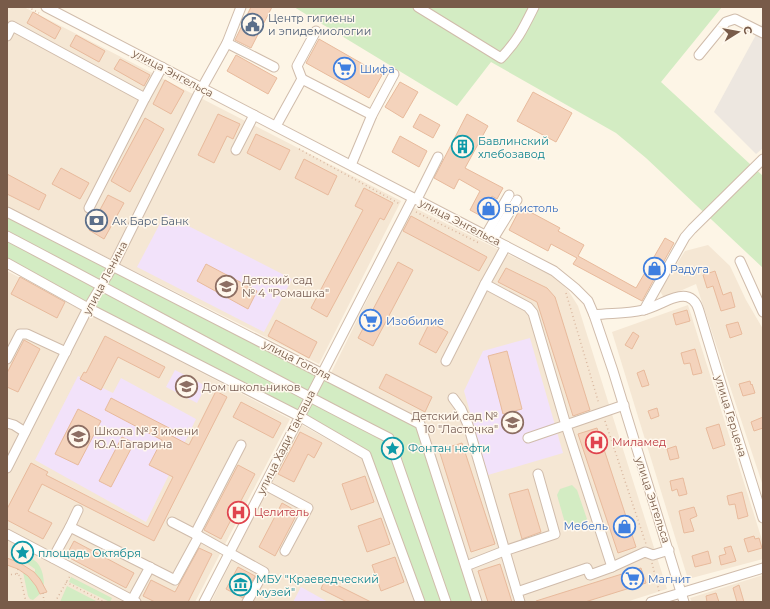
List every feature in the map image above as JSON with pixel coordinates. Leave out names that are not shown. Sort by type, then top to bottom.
[{"type":"street","name":"улица Энгельса","points":[[46,7],[490,237],[554,271],[575,288],[588,301],[594,315],[624,405],[684,602]]},
{"type":"street","name":"улица Ленина","points":[[7,468],[88,308],[113,266],[202,88],[227,43],[241,7]]},
{"type":"street","points":[[418,7],[501,58],[513,45],[525,27],[534,7]]},
{"type":"street","points":[[699,55],[726,22],[735,19],[763,33]]},
{"type":"street","points":[[7,36],[12,26],[145,98]]},
{"type":"street","points":[[316,31],[296,66],[302,79],[372,115]]},
{"type":"street","points":[[227,43],[274,67]]},
{"type":"street","points":[[89,208],[162,67]]},
{"type":"street","points":[[351,165],[372,115],[394,74]]},
{"type":"street","points":[[276,126],[302,79]]},
{"type":"street","points":[[236,150],[254,115]]},
{"type":"street","name":"улица Хади Такташа","points":[[204,602],[407,208],[415,199],[438,156]]},
{"type":"street","points":[[594,315],[644,310],[685,237],[763,159]]},
{"type":"street","points":[[490,237],[509,195]]},
{"type":"street","points":[[490,237],[517,200]]},
{"type":"street","name":"улица Гоголя","points":[[7,212],[420,424],[477,602]]},
{"type":"street","points":[[7,236],[389,438],[446,602]]},
{"type":"street","points":[[446,361],[506,246]]},
{"type":"street","points":[[740,261],[763,312]]},
{"type":"street","points":[[7,263],[88,308],[299,416],[366,455],[420,602]]},
{"type":"street","points":[[486,284],[528,307],[533,313],[566,425],[612,567]]},
{"type":"street","name":"улица Герцена","points":[[644,310],[679,297],[687,297],[693,300],[697,305],[763,518]]},
{"type":"street","points":[[7,358],[20,334],[27,334],[66,352]]},
{"type":"street","points":[[453,398],[461,409],[468,425],[520,602]]},
{"type":"street","points":[[528,438],[624,405]]},
{"type":"street","points":[[7,423],[26,432]]},
{"type":"street","points":[[70,527],[175,580],[241,445]]},
{"type":"street","points":[[466,566],[504,551],[555,534],[538,474]]},
{"type":"street","points":[[265,485],[308,508],[285,551]]},
{"type":"street","points":[[53,558],[78,510]]},
{"type":"street","points":[[172,522],[264,572],[247,602]]},
{"type":"street","points":[[7,534],[134,601],[150,567]]},
{"type":"street","points":[[517,592],[587,568],[590,575],[645,552],[653,555],[669,550]]},
{"type":"street","points":[[651,602],[763,568]]},
{"type":"path","points":[[407,208],[481,244]]},
{"type":"path","points":[[19,562],[28,545]]},
{"type":"path","points":[[17,574],[18,569]]},
{"type":"path","points":[[56,602],[73,569]]},
{"type":"path","points":[[7,575],[17,574]]},
{"type":"path","points":[[17,574],[20,576],[22,581],[26,602]]},
{"type":"path","points":[[66,582],[104,602]]},
{"type":"path","points":[[43,593],[44,602]]},
{"type":"shaded area","points":[[7,7],[24,7],[401,201],[319,364],[7,207]]},
{"type":"shaded area","points":[[763,22],[763,148],[756,154],[714,112]]},
{"type":"shaded area","points":[[413,207],[554,277],[568,290],[578,306],[667,589],[626,602],[483,602],[423,421],[331,373]]},
{"type":"shaded area","points":[[165,214],[292,279],[264,332],[137,267]]},
{"type":"shaded area","points":[[708,245],[730,266],[746,300],[763,329],[763,486],[696,284],[664,298],[660,291],[685,251]]},
{"type":"shaded area","points":[[7,271],[290,419],[195,602],[7,602]]},
{"type":"shaded area","points":[[688,305],[763,543],[763,559],[688,579],[612,332]]},
{"type":"shaded area","name":"Детский сад № 10 \"Ласточка\"","points":[[530,338],[563,453],[488,475],[464,391],[483,351]]},
{"type":"shaded area","name":"Дом школьников","points":[[175,370],[206,386],[197,403],[166,387]]},
{"type":"shaded area","points":[[78,376],[113,393],[121,378],[196,419],[146,522],[35,460]]},
{"type":"shaded area","points":[[300,424],[363,459],[414,602],[211,602]]},
{"type":"shaded area","points":[[763,575],[763,602],[692,602],[690,598]]},
{"type":"shaded area","points":[[301,587],[328,602],[293,602]]},
{"type":"green space","points":[[294,7],[722,7],[661,82],[763,176],[763,268],[646,158],[616,133],[491,62],[457,106]]},
{"type":"green space","points":[[7,212],[420,424],[477,602],[420,602],[366,455],[7,263]]},
{"type":"green space","points":[[572,485],[577,490],[587,519],[577,528],[568,528],[565,523],[557,495],[560,489]]},
{"type":"green space","points":[[25,558],[30,558],[38,563],[42,571],[44,585],[34,572],[35,569],[22,560]]},
{"type":"green space","points":[[23,572],[33,582],[40,594],[33,600],[28,596]]},
{"type":"green space","points":[[71,577],[112,598],[110,602],[69,582]]},
{"type":"green space","points":[[67,586],[98,602],[60,602]]},
{"type":"building","name":"Центр гигиены и эпидемиологии","points":[[251,7],[272,7],[251,48],[235,40]]},
{"type":"building","points":[[33,12],[61,28],[55,39],[27,23]]},
{"type":"building","points":[[76,35],[105,51],[99,62],[70,46]]},
{"type":"building","name":"Шифа","points":[[319,39],[382,75],[369,98],[306,63]]},
{"type":"building","points":[[236,55],[277,78],[268,94],[227,71]]},
{"type":"building","points":[[120,59],[150,75],[144,86],[114,69]]},
{"type":"building","points":[[165,80],[184,91],[171,114],[153,104]]},
{"type":"building","points":[[400,82],[418,92],[403,118],[385,107]]},
{"type":"building","points":[[533,92],[572,113],[556,142],[517,121]]},
{"type":"building","points":[[218,114],[240,124],[233,139],[227,136],[214,163],[198,155]]},
{"type":"building","points":[[420,114],[440,125],[433,138],[413,127]]},
{"type":"building","name":"Бавлинский хлебозавод","points":[[467,114],[488,126],[465,168],[503,188],[497,199],[492,196],[481,216],[470,210],[480,191],[459,179],[454,189],[434,178]]},
{"type":"building","points":[[145,118],[164,129],[130,192],[111,181]]},
{"type":"building","points":[[256,134],[290,150],[280,170],[247,153]]},
{"type":"building","points":[[400,136],[427,151],[419,167],[392,152]]},
{"type":"building","points":[[304,159],[337,176],[328,195],[295,178]]},
{"type":"building","points":[[61,168],[89,183],[80,199],[52,184]]},
{"type":"building","points":[[7,174],[46,195],[39,210],[7,194]]},
{"type":"building","points":[[364,188],[393,203],[384,220],[380,218],[327,317],[311,308],[363,210],[355,206]]},
{"type":"building","points":[[108,195],[124,203],[104,239],[89,230]]},
{"type":"building","points":[[521,207],[560,228],[558,231],[584,245],[578,256],[636,288],[665,238],[674,243],[642,301],[573,264],[577,258],[551,244],[548,251],[509,230]]},
{"type":"building","points":[[411,216],[487,257],[479,271],[403,231]]},
{"type":"building","points":[[398,262],[413,270],[373,346],[358,338]]},
{"type":"building","name":"Детский сад № 4 \"Ромашка\"","points":[[206,264],[257,291],[248,309],[197,281]]},
{"type":"building","points":[[506,268],[547,288],[555,297],[590,410],[573,416],[537,302],[498,282]]},
{"type":"building","points":[[715,271],[723,295],[731,292],[735,307],[721,311],[713,286],[707,288],[703,275]]},
{"type":"building","points":[[20,277],[65,302],[57,318],[11,294]]},
{"type":"building","points":[[687,310],[690,321],[676,325],[673,314]]},
{"type":"building","points":[[276,320],[317,342],[309,358],[268,336]]},
{"type":"building","points":[[430,322],[448,332],[436,353],[419,344]]},
{"type":"building","points":[[738,322],[742,334],[730,338],[726,325]]},
{"type":"building","points":[[633,332],[639,336],[632,349],[625,345]]},
{"type":"building","points":[[105,336],[165,367],[159,378],[118,357],[101,390],[80,379],[84,372],[86,373]]},
{"type":"building","points":[[24,340],[40,349],[18,392],[7,387],[7,373]]},
{"type":"building","points":[[695,349],[702,373],[693,375],[690,363],[684,364],[681,353]]},
{"type":"building","points":[[507,351],[522,409],[503,414],[488,356]]},
{"type":"building","points":[[644,370],[649,385],[642,387],[637,373]]},
{"type":"building","points":[[386,374],[432,397],[425,412],[379,388]]},
{"type":"building","points":[[750,381],[755,393],[743,396],[739,384]]},
{"type":"building","points":[[216,391],[227,397],[154,541],[42,484],[28,511],[52,523],[43,539],[7,520],[7,509],[31,463],[48,472],[46,475],[148,527],[173,477],[149,465],[162,440],[105,410],[111,398],[173,430],[170,435],[189,445]]},
{"type":"building","points":[[241,402],[281,423],[273,438],[233,417]]},
{"type":"building","points":[[657,408],[659,416],[651,419],[648,411]]},
{"type":"building","name":"Школа № 3 имени Ю.А.Гагарина","points":[[78,409],[101,421],[78,465],[55,454]]},
{"type":"building","points":[[763,417],[763,428],[754,431],[751,422]]},
{"type":"building","points":[[719,424],[725,445],[713,449],[706,428]]},
{"type":"building","points":[[597,428],[636,547],[618,553],[578,434]]},
{"type":"building","points":[[300,432],[322,443],[314,458],[308,454],[294,482],[278,474]]},
{"type":"building","points":[[122,437],[134,443],[111,487],[99,481]]},
{"type":"building","points":[[462,443],[495,544],[471,552],[439,450]]},
{"type":"building","points":[[676,446],[679,458],[670,460],[667,449]]},
{"type":"building","points":[[238,465],[255,474],[221,539],[204,530]]},
{"type":"building","points":[[365,476],[374,502],[351,510],[342,484]]},
{"type":"building","points":[[683,478],[687,494],[679,496],[677,489],[672,491],[670,481]]},
{"type":"building","points":[[528,489],[541,532],[522,539],[509,494]]},
{"type":"building","points":[[742,492],[748,516],[738,519],[735,504],[729,505],[727,496]]},
{"type":"building","points":[[282,503],[298,512],[275,556],[259,547]]},
{"type":"building","points":[[694,507],[697,516],[690,519],[694,531],[684,533],[679,511]]},
{"type":"building","points":[[381,518],[390,544],[367,552],[358,526]]},
{"type":"building","points":[[754,536],[755,539],[759,538],[762,548],[748,552],[744,539]]},
{"type":"building","points":[[74,541],[134,573],[126,588],[66,556]]},
{"type":"building","points":[[731,546],[736,561],[721,565],[719,556],[726,554],[724,548]]},
{"type":"building","points":[[199,548],[212,554],[188,602],[155,602],[143,596],[151,580],[175,592]]},
{"type":"building","points":[[708,551],[711,563],[695,567],[692,556]]},
{"type":"building","points":[[395,557],[404,582],[381,591],[372,565]]},
{"type":"building","points":[[7,558],[20,563],[34,572],[40,579],[47,592],[40,594],[28,576],[18,569],[7,565]]},
{"type":"building","points":[[500,564],[512,602],[488,602],[478,571]]},
{"type":"building","name":"МБУ \"Краеведческий музей\"","points":[[238,567],[255,576],[243,598],[226,589]]},
{"type":"building","points":[[641,568],[646,583],[585,602],[536,601]]},
{"type":"building","points":[[325,579],[371,602],[347,602],[321,589]]},
{"type":"building","points":[[739,585],[744,602],[737,602],[733,588]]},
{"type":"building","points":[[716,593],[719,602],[707,602],[706,596]]},
{"type":"place","name":"Центр гигиены и эпидемиологии","points":[[253,24]]},
{"type":"place","name":"Шифа","points":[[344,69]]},
{"type":"place","name":"Бавлинский хлебозавод","points":[[463,147]]},
{"type":"place","name":"Бристоль","points":[[489,208]]},
{"type":"place","name":"Ак Барс Банк","points":[[97,221]]},
{"type":"place","name":"Радуга","points":[[655,269]]},
{"type":"place","name":"Детский сад № 4 \"Ромашка\"","points":[[227,286]]},
{"type":"place","name":"Изобилие","points":[[370,321]]},
{"type":"place","name":"Дом школьников","points":[[186,387]]},
{"type":"place","name":"Детский сад № 10 \"Ласточка\"","points":[[513,422]]},
{"type":"place","name":"Школа № 3 имени Ю.А.Гагарина","points":[[78,437]]},
{"type":"place","name":"Миламед","points":[[597,442]]},
{"type":"place","name":"Фонтан нефти","points":[[393,448]]},
{"type":"place","name":"Целитель","points":[[238,512]]},
{"type":"place","name":"Мебель","points":[[624,526]]},
{"type":"place","name":"площадь Октября","points":[[23,553]]},
{"type":"place","name":"Магнит","points":[[633,579]]},
{"type":"place","name":"МБУ \"Краеведческий музей\"","points":[[240,585]]}]
